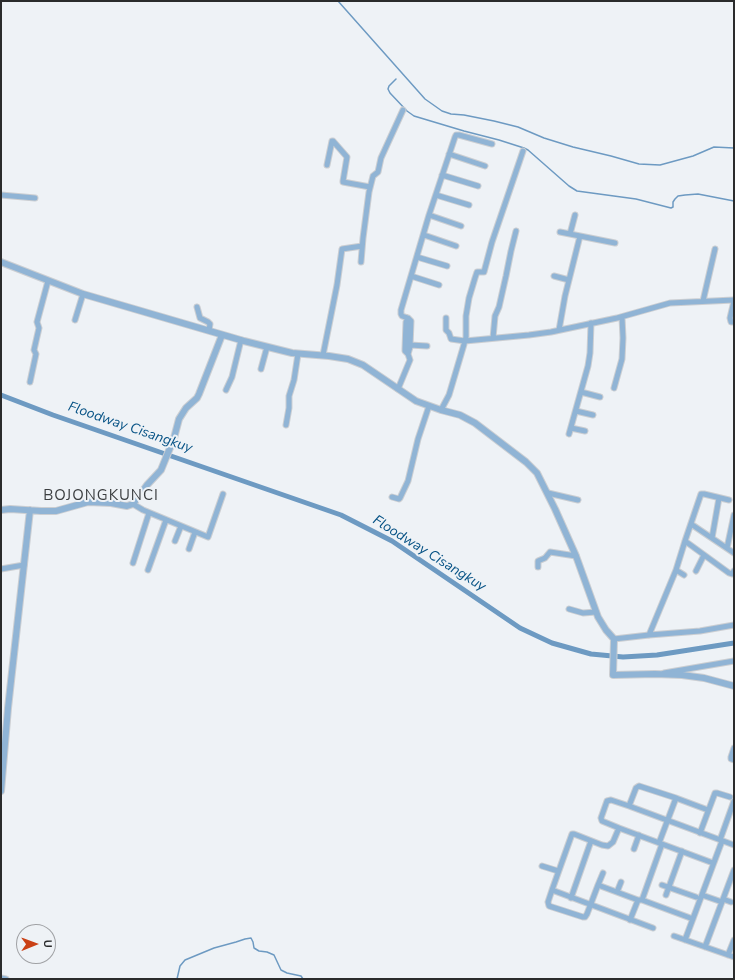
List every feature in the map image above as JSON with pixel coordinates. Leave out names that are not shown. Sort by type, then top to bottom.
[{"type":"street","points":[[361,262],[370,187],[373,176],[378,172],[381,158],[403,110]]},
{"type":"street","points":[[408,354],[411,322],[408,318],[402,316],[401,314],[429,215],[456,135],[492,144]]},
{"type":"street","points":[[327,165],[333,141],[347,157],[342,181],[370,187]]},
{"type":"street","points":[[441,410],[449,395],[465,341],[466,316],[469,298],[475,278],[477,272],[484,272],[492,242],[524,151]]},
{"type":"street","points":[[449,154],[485,166]]},
{"type":"street","points":[[442,175],[478,186]]},
{"type":"street","points":[[1,195],[36,198]]},
{"type":"street","points":[[436,195],[469,205]]},
{"type":"street","points":[[429,215],[461,226]]},
{"type":"street","points":[[570,234],[575,215]]},
{"type":"street","points":[[493,338],[496,313],[499,307],[516,231]]},
{"type":"street","points":[[560,232],[615,243]]},
{"type":"street","points":[[424,235],[456,246]]},
{"type":"street","points":[[559,330],[565,296],[580,236]]},
{"type":"street","points":[[323,355],[337,285],[342,249],[362,246]]},
{"type":"street","points":[[703,302],[716,249]]},
{"type":"street","points":[[417,257],[447,266]]},
{"type":"street","points":[[1,262],[83,294],[268,348],[298,354],[323,355],[348,359],[358,363],[416,401],[476,423],[517,455],[534,470],[542,480],[576,556],[600,621],[614,640],[613,675],[682,675],[704,678],[734,686]]},
{"type":"street","points":[[411,276],[439,285]]},
{"type":"street","points":[[554,276],[569,280]]},
{"type":"street","points":[[30,382],[36,354],[34,350],[39,328],[37,322],[48,281]]},
{"type":"street","points":[[75,320],[83,294]]},
{"type":"street","points":[[446,318],[446,330],[449,333],[450,339],[465,341],[529,335],[559,330],[622,317],[663,304],[676,303],[734,300],[730,318],[732,322],[734,322]]},
{"type":"street","points":[[197,307],[200,318],[210,324],[209,330]]},
{"type":"street","points":[[614,388],[622,360],[622,317]]},
{"type":"street","points":[[398,389],[410,360],[405,351],[406,322],[408,318]]},
{"type":"street","points":[[569,434],[588,366],[591,323]]},
{"type":"street","points":[[1,510],[51,511],[88,502],[111,503],[127,506],[133,504],[147,485],[161,470],[174,438],[179,419],[186,408],[199,394],[222,335]]},
{"type":"street","points":[[226,390],[232,377],[241,340]]},
{"type":"street","points":[[410,345],[427,346]]},
{"type":"street","points":[[261,369],[268,348]]},
{"type":"street","points":[[286,425],[290,408],[289,396],[294,380],[298,354]]},
{"type":"street","points":[[581,392],[600,397]]},
{"type":"street","points":[[392,497],[400,498],[408,481],[418,439],[429,406]]},
{"type":"street","points":[[576,411],[593,415]]},
{"type":"street","points":[[571,428],[585,431]]},
{"type":"street","points":[[548,493],[578,500]]},
{"type":"street","points":[[133,504],[149,513],[208,537],[223,494]]},
{"type":"street","points":[[649,635],[676,570],[701,494],[729,500]]},
{"type":"street","points":[[712,538],[719,498]]},
{"type":"street","points":[[1,792],[8,708],[30,510]]},
{"type":"street","points":[[133,563],[149,513]]},
{"type":"street","points":[[727,548],[734,515]]},
{"type":"street","points":[[148,570],[166,520]]},
{"type":"street","points":[[690,524],[734,553]]},
{"type":"street","points":[[175,541],[181,526]]},
{"type":"street","points":[[189,548],[195,532]]},
{"type":"street","points":[[685,541],[729,573],[732,574],[734,571]]},
{"type":"street","points":[[538,567],[538,561],[545,558],[550,552],[576,556]]},
{"type":"street","points":[[696,570],[704,555]]},
{"type":"street","points":[[1,570],[24,565]]},
{"type":"street","points":[[676,570],[684,575]]},
{"type":"street","points":[[569,609],[583,613],[596,612]]},
{"type":"street","points":[[614,640],[649,635],[700,631],[734,625]]},
{"type":"street","points":[[655,674],[734,661]]},
{"type":"street","points":[[734,748],[731,757],[731,759],[734,760]]},
{"type":"street","points":[[629,806],[636,788],[639,786],[708,810]]},
{"type":"street","points":[[685,940],[721,840],[732,799],[716,793],[700,833]]},
{"type":"street","points":[[630,920],[640,900],[676,798]]},
{"type":"street","points":[[713,863],[603,822],[601,820],[607,801],[611,800],[629,806],[734,845]]},
{"type":"street","points":[[603,873],[587,914],[584,917],[550,906],[548,904],[558,871],[572,834],[608,846],[613,842],[620,828]]},
{"type":"street","points":[[634,848],[639,835]]},
{"type":"street","points":[[571,898],[591,841]]},
{"type":"street","points":[[666,895],[682,851]]},
{"type":"street","points":[[542,866],[558,871]]},
{"type":"street","points":[[705,947],[734,870]]},
{"type":"street","points":[[617,892],[621,882]]},
{"type":"street","points":[[598,885],[693,919]]},
{"type":"street","points":[[662,885],[696,897]]},
{"type":"street","points":[[552,890],[653,928]]},
{"type":"street","points":[[702,894],[731,902]]},
{"type":"street","points":[[674,936],[731,956],[734,940]]},
{"type":"street","points":[[1,978],[6,979]]},
{"type":"waterway","points":[[338,1],[425,99],[442,111],[518,127],[544,138],[573,147],[639,164],[660,165],[693,156],[714,147],[734,148]]},
{"type":"waterway","points":[[396,79],[388,89],[407,111],[414,116],[524,148],[577,191],[636,199],[671,208],[673,207],[673,202],[678,196],[685,195],[698,194],[734,201]]},
{"type":"waterway","name":"Floodway Cisangkuy","points":[[1,395],[53,415],[341,515],[392,541],[520,628],[552,643],[591,654],[623,657],[657,655],[734,643]]},
{"type":"waterway","points":[[177,979],[180,966],[185,960],[214,948],[251,938],[254,948],[274,955],[281,970],[301,976],[303,979]]},
{"type":"district","name":"BOJONGKUNCI","points":[[101,496]]}]
